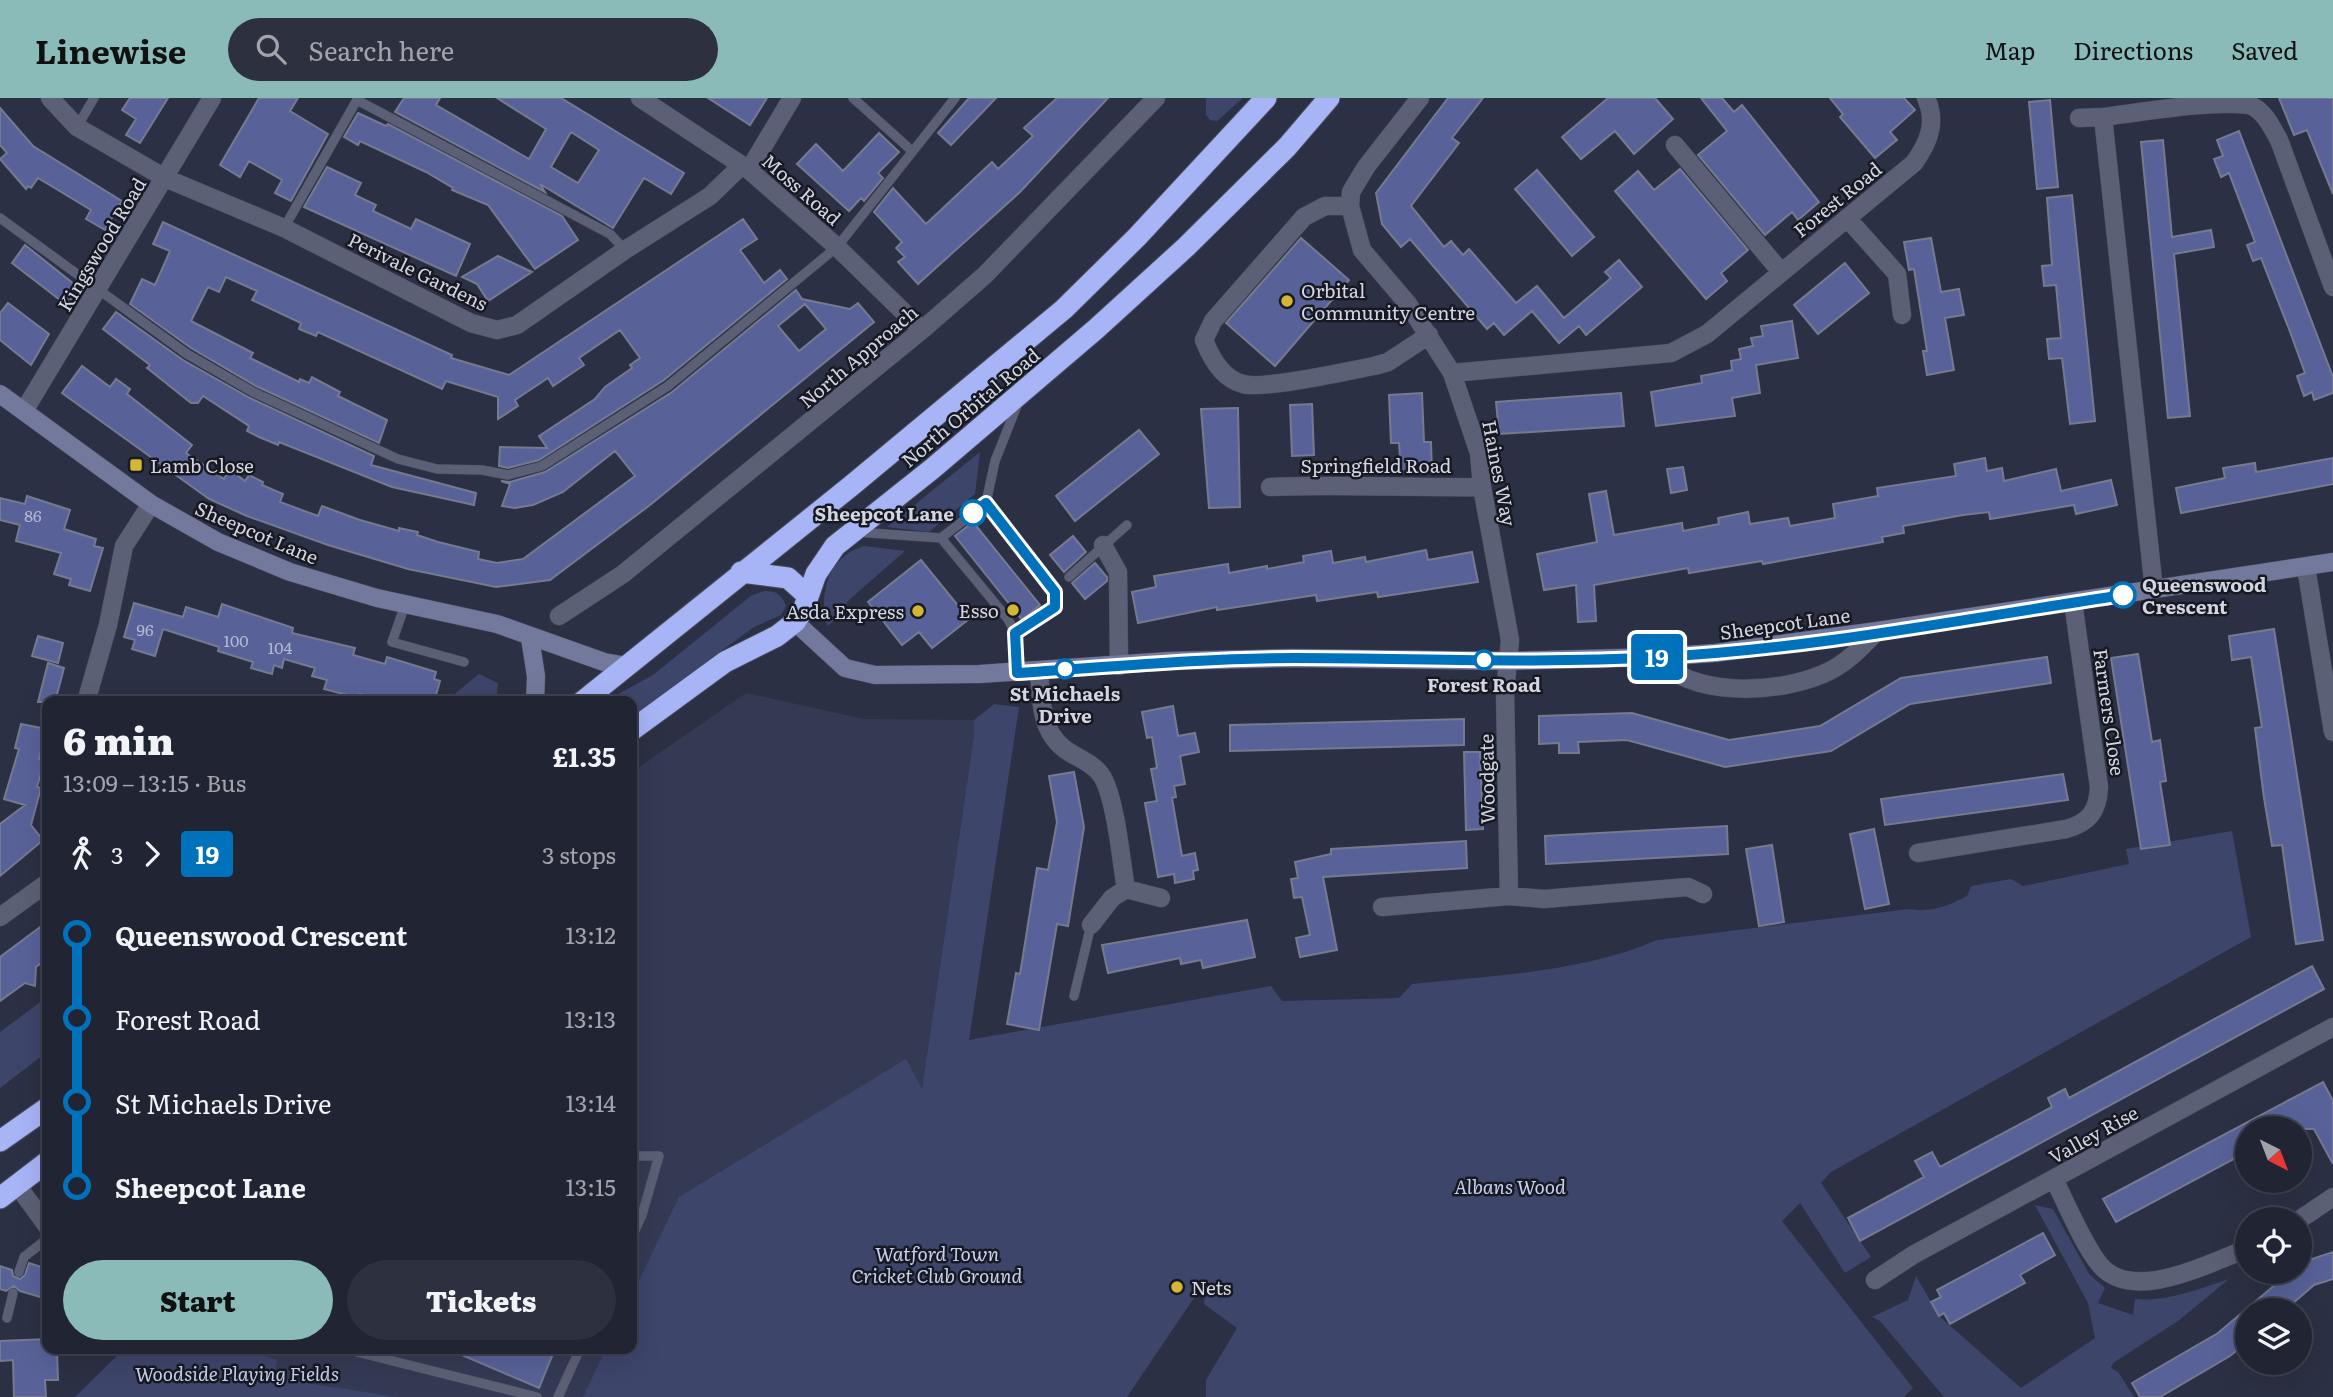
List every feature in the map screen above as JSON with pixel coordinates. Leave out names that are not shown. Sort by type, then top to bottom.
[{"type":"highway","name":"North Orbital Road","points":[[590,696],[851,486],[1064,309],[1147,227],[1266,98]]},
{"type":"highway","name":"North Orbital Road","points":[[795,622],[804,608],[807,595],[824,560],[852,532],[1022,395],[1186,247],[1287,147],[1329,98]]},
{"type":"highway","points":[[741,572],[788,578],[807,595]]},
{"type":"highway","points":[[637,726],[725,662],[777,636],[795,622]]},
{"type":"highway","points":[[0,1141],[42,1112]]},
{"type":"highway","points":[[9,1192],[42,1166]]},
{"type":"street","name":"Perivale Gardens","points":[[50,98],[77,127],[165,178],[284,228],[471,323],[497,330],[517,325],[625,250],[710,196],[745,167],[792,98]]},
{"type":"street","name":"Kingswood Road","points":[[24,411],[212,98]]},
{"type":"street","name":"Moss Road","points":[[640,98],[745,167],[837,247],[922,330]]},
{"type":"street","name":"North Approach","points":[[559,615],[623,574],[922,330],[985,275],[1156,98]]},
{"type":"street","points":[[1420,98],[1366,167],[1351,192],[1350,206],[1325,206],[1304,217],[1213,321],[1204,340],[1209,353],[1232,379],[1243,384],[1263,384],[1381,364],[1429,335]]},
{"type":"street","name":"Forest Road","points":[[1452,373],[1671,353],[1707,334],[1914,163],[1923,151],[1931,126],[1932,114],[1926,98]]},
{"type":"street","points":[[2079,118],[2224,102],[2253,107],[2269,122],[2279,140],[2333,287]]},
{"type":"street","points":[[2103,117],[2154,590]]},
{"type":"street","points":[[1675,145],[1781,272]]},
{"type":"street","name":"Haines Way","points":[[1350,206],[1362,250],[1408,304],[1452,373],[1479,453],[1482,487],[1508,615],[1510,661]]},
{"type":"street","points":[[1847,218],[1896,274],[1902,315]]},
{"type":"street","name":"Sheepcot Lane","points":[[0,394],[151,504],[218,542],[290,572],[405,605],[497,624],[530,638],[557,643],[604,662],[627,666]]},
{"type":"street","name":"Springfield Road","points":[[1270,487],[1345,484],[1400,488],[1482,487]]},
{"type":"street","points":[[88,696],[108,625],[124,546],[151,504]]},
{"type":"street","points":[[1103,545],[1118,572],[1119,666]]},
{"type":"street","name":"Sheepcot Lane","points":[[795,622],[845,668],[865,673],[906,676],[1017,673],[1293,658],[1510,661],[1656,657],[1715,653],[1877,631],[2333,562]]},
{"type":"street","points":[[2306,567],[2333,732]]},
{"type":"street","name":"Farmers Close","points":[[1918,853],[2066,829],[2080,825],[2094,810],[2099,787],[2073,602]]},
{"type":"street","points":[[1656,657],[1668,671],[1690,681],[1744,688],[1769,686],[1822,674],[1853,656],[1877,631]]},
{"type":"street","points":[[530,638],[536,676],[535,696]]},
{"type":"street","name":"Woodgate","points":[[1509,896],[1505,692],[1510,661]]},
{"type":"street","points":[[1038,671],[1044,722],[1048,733],[1065,750],[1096,768],[1106,784],[1126,889]]},
{"type":"street","points":[[0,917],[42,887]]},
{"type":"street","points":[[1382,906],[1509,896],[1544,899],[1688,887],[1703,894]]},
{"type":"street","points":[[1126,889],[1161,898]]},
{"type":"street","points":[[1091,925],[1106,904],[1126,889]]},
{"type":"street","name":"Valley Rise","points":[[1875,1280],[1913,1255],[2333,1027]]},
{"type":"street","points":[[2054,1179],[2100,1265],[2123,1280],[2155,1281],[2235,1253]]},
{"type":"street","points":[[9,1192],[42,1222]]},
{"type":"street","points":[[2312,1211],[2333,1197]]},
{"type":"lane","points":[[77,127],[94,98]]},
{"type":"lane","points":[[853,98],[911,150]]},
{"type":"lane","points":[[0,218],[187,354],[253,392],[398,459],[437,469],[482,470],[508,475],[542,466],[668,386],[837,247],[911,150],[955,98]]},
{"type":"lane","points":[[284,228],[358,99],[610,234],[625,250]]},
{"type":"lane","points":[[852,532],[940,538],[986,503],[995,461],[1022,395]]},
{"type":"lane","points":[[986,503],[1055,592],[1057,599],[1055,607],[1015,633]]},
{"type":"lane","points":[[1069,577],[1127,525]]},
{"type":"lane","points":[[940,538],[1007,619],[1015,633],[1017,673]]},
{"type":"lane","points":[[405,605],[392,642],[464,662]]},
{"type":"lane","points":[[1074,996],[1091,925]]},
{"type":"lane","points":[[637,1156],[659,1156],[637,1226]]},
{"type":"lane","points":[[19,1272],[24,1257],[42,1243]]},
{"type":"lane","points":[[7,1318],[13,1293]]},
{"type":"lane","points":[[365,1354],[537,1397]]},
{"type":"lane","points":[[558,1397],[578,1354]]},
{"type":"shaded area","points":[[746,693],[864,719],[974,720],[974,736],[918,1116],[622,1397],[398,1397],[275,1378],[277,1360],[259,1354],[637,1354],[637,769]]},
{"type":"green space","points":[[1206,98],[1243,98],[1217,121],[1210,120],[1206,115]]},
{"type":"green space","points":[[980,452],[975,494],[929,532],[887,527]]},
{"type":"green space","points":[[864,546],[905,551],[850,599],[827,626],[824,601],[829,577],[842,558]]},
{"type":"green space","points":[[765,591],[776,593],[786,606],[781,615],[754,627],[637,712],[637,696],[615,696],[653,675],[752,595]]},
{"type":"green space","points":[[479,674],[498,683],[497,696],[452,696]]},
{"type":"green space","name":"Albans Wood","points":[[994,704],[1019,707],[969,1040],[1271,986],[1282,1001],[1399,998],[1412,984],[1567,966],[1598,960],[1657,940],[1909,909],[1932,909],[1967,896],[1971,886],[2011,879],[2023,886],[2129,864],[2126,849],[2232,831],[2251,937],[1831,1172],[1821,1183],[1871,1257],[1845,1273],[1800,1203],[1782,1221],[1913,1388],[1904,1397],[1206,1397],[1206,1380],[1237,1328],[1204,1304],[1206,1280],[1127,1397],[583,1397],[604,1354],[637,1354],[637,1285],[679,1197],[906,1059],[922,1089],[974,736],[974,720]]},
{"type":"green space","points":[[42,1001],[42,1056],[0,1088],[0,1032]]},
{"type":"green space","points":[[2035,1205],[2053,1209],[2089,1274],[2105,1288],[2098,1303],[2133,1315],[2135,1299],[2171,1297],[2229,1279],[2178,1321],[2113,1363],[2111,1368],[2118,1372],[2134,1397],[1944,1397],[1880,1321],[1872,1317],[1908,1300],[1916,1276],[1939,1316],[2021,1388],[2095,1338],[2088,1303]]},
{"type":"green space","name":"Woodside Playing Fields","points":[[119,1354],[259,1354],[277,1360],[275,1378],[398,1397],[75,1397]]},
{"type":"building","points":[[130,98],[168,98],[140,143],[126,135],[136,119],[122,110]]},
{"type":"building","points":[[259,98],[298,98],[290,111],[328,134],[291,201],[275,193],[282,180],[249,161],[240,177],[220,165]]},
{"type":"building","points":[[404,98],[440,98],[436,105],[529,159],[546,129],[497,98],[561,98],[684,173],[671,194],[644,178],[613,228],[540,184],[545,192],[395,112]],"holes":[[[571,132],[599,150],[578,183],[551,167]]]},
{"type":"building","points":[[708,98],[767,98],[750,125]]},
{"type":"building","points":[[969,98],[996,98],[951,145],[938,133]]},
{"type":"building","points":[[1057,98],[1108,98],[1020,192],[918,284],[898,262],[905,257],[896,248],[902,242],[874,212],[893,188],[926,224],[992,162],[998,169],[1033,136],[1024,128]]},
{"type":"building","points":[[1448,98],[1483,98],[1452,138],[1459,143],[1411,206],[1444,247],[1451,241],[1463,255],[1469,249],[1516,303],[1537,286],[1564,318],[1611,278],[1605,272],[1619,260],[1642,287],[1586,335],[1579,326],[1559,343],[1532,311],[1504,335],[1494,323],[1487,329],[1410,239],[1401,247],[1382,224],[1376,193]]},
{"type":"building","points":[[1608,98],[1655,98],[1673,119],[1634,154],[1615,131],[1581,159],[1562,137]]},
{"type":"building","points":[[1701,98],[1722,98],[1734,112],[1742,105],[1819,202],[1798,220],[1792,212],[1765,235],[1698,155],[1727,131]]},
{"type":"building","points":[[1830,98],[1904,98],[1915,110],[1890,132],[1897,140],[1875,158],[1840,117],[1843,114]]},
{"type":"building","points":[[2279,98],[2333,98],[2333,194],[2307,130],[2294,135]]},
{"type":"building","points":[[2050,100],[2058,187],[2037,189],[2029,102]]},
{"type":"building","points":[[0,108],[33,146],[122,201],[105,230],[86,219],[91,210],[38,178],[31,188],[28,186],[26,189],[0,159],[7,153],[0,145]]},
{"type":"building","points":[[358,113],[386,126],[388,124],[562,216],[578,240],[535,269],[488,205],[452,190],[453,188],[426,172],[360,141],[358,145],[344,137]]},
{"type":"building","points":[[2239,131],[2333,377],[2333,393],[2314,400],[2312,392],[2304,396],[2297,376],[2305,373],[2261,258],[2253,261],[2247,245],[2255,242],[2229,173],[2221,177],[2214,159],[2223,156],[2217,140]]},
{"type":"building","points":[[879,133],[899,152],[878,173],[883,178],[864,201],[861,198],[849,211],[797,164],[816,144],[843,171]]},
{"type":"building","points":[[2163,140],[2172,237],[2211,230],[2214,247],[2174,254],[2190,416],[2168,418],[2141,142]]},
{"type":"building","points":[[327,167],[361,183],[355,195],[376,205],[373,211],[411,229],[416,219],[470,244],[456,276],[304,207]]},
{"type":"building","points":[[1680,169],[1748,250],[1721,273],[1727,281],[1706,299],[1615,191],[1638,171],[1654,190]]},
{"type":"building","points":[[1537,170],[1594,237],[1572,256],[1515,189]]},
{"type":"building","points":[[2072,195],[2095,421],[2070,424],[2062,358],[2049,359],[2047,339],[2061,338],[2056,285],[2044,286],[2042,266],[2052,265],[2047,198]]},
{"type":"building","points":[[743,219],[757,239],[740,250],[764,283],[780,270],[787,279],[664,380],[539,460],[508,468],[499,466],[500,447],[547,448],[539,436],[595,399],[605,387],[632,368],[630,365],[640,358],[620,330],[579,358],[584,365],[553,386],[548,378],[515,400],[518,406],[498,419],[498,397],[446,381],[442,389],[318,332],[316,336],[299,329],[301,323],[252,300],[257,291],[226,277],[219,292],[208,287],[191,321],[253,353],[250,358],[299,382],[300,379],[309,383],[312,377],[340,392],[338,396],[387,420],[379,443],[256,386],[191,348],[130,304],[142,279],[155,285],[170,251],[153,244],[163,222],[452,355],[451,358],[509,375]]},
{"type":"building","name":"Orbital Community Centre","points":[[1301,238],[1349,280],[1275,366],[1226,323]]},
{"type":"building","points":[[1931,238],[1941,292],[1959,289],[1964,315],[1945,318],[1954,370],[1927,375],[1923,351],[1927,351],[1914,269],[1909,270],[1904,242]]},
{"type":"building","points":[[25,245],[79,288],[69,302],[63,297],[60,300],[12,263]]},
{"type":"building","points":[[498,256],[532,272],[488,301],[477,284],[462,277]]},
{"type":"building","points":[[1845,263],[1869,293],[1818,334],[1794,305]]},
{"type":"building","points":[[796,290],[802,299],[850,309],[858,303],[874,322],[650,505],[550,580],[496,587],[408,569],[328,545],[247,516],[209,499],[62,393],[82,366],[110,387],[116,379],[130,389],[127,394],[192,445],[186,453],[224,479],[229,469],[245,481],[249,475],[263,482],[262,485],[283,494],[280,502],[318,516],[322,506],[399,531],[399,528],[418,532],[417,535],[438,542],[479,552],[478,559],[497,563],[523,559],[635,476],[615,451],[563,492],[533,505],[515,508],[502,506],[510,484],[501,481],[510,482],[545,472],[672,392]],"holes":[[[805,304],[826,329],[799,351],[778,326]]]},
{"type":"building","points":[[8,303],[49,334],[31,365],[0,340],[0,313]]},
{"type":"building","points":[[116,312],[183,360],[250,398],[374,456],[371,465],[476,493],[474,505],[392,487],[279,442],[278,445],[259,437],[247,431],[249,426],[203,396],[198,403],[191,403],[147,368],[150,365],[103,329]]},
{"type":"building","points":[[1792,321],[1798,358],[1756,365],[1760,393],[1732,398],[1735,416],[1656,426],[1651,392],[1702,383],[1701,376],[1732,370],[1731,361],[1741,359],[1739,349],[1753,346],[1751,338],[1763,336],[1761,326]]},
{"type":"building","points":[[1422,393],[1424,442],[1431,442],[1432,472],[1401,473],[1399,443],[1391,443],[1389,395]]},
{"type":"building","points":[[1621,393],[1624,426],[1499,434],[1496,402]]},
{"type":"building","points":[[1312,404],[1314,455],[1292,456],[1290,405]]},
{"type":"building","points":[[1238,408],[1240,507],[1209,508],[1201,409]]},
{"type":"building","points":[[1139,430],[1159,454],[1075,521],[1056,496]]},
{"type":"building","points":[[1985,458],[1987,471],[2002,468],[2004,481],[2056,469],[2061,491],[2111,480],[2117,505],[2076,514],[2074,505],[1990,519],[1989,512],[1963,515],[1903,526],[1904,533],[1882,537],[1883,542],[1763,564],[1762,561],[1689,573],[1688,568],[1594,585],[1596,621],[1578,622],[1576,585],[1544,590],[1537,554],[1597,542],[1589,494],[1606,491],[1614,535],[1682,523],[1683,531],[1719,524],[1718,518],[1748,512],[1750,524],[1788,518],[1790,526],[1835,518],[1833,504],[1878,496],[1877,488],[1956,476],[1954,464]]},
{"type":"building","points":[[2333,458],[2333,484],[2181,513],[2176,488],[2225,478],[2223,468],[2255,463],[2256,472]]},
{"type":"building","points":[[1683,467],[1687,490],[1671,493],[1667,469]]},
{"type":"building","points":[[27,496],[70,510],[64,529],[96,539],[94,546],[103,548],[90,591],[69,585],[71,579],[54,574],[61,553],[16,541],[20,525],[0,520],[0,498],[25,504]]},
{"type":"building","points":[[973,522],[1040,605],[1022,620],[955,536]]},
{"type":"building","points":[[1073,536],[1086,552],[1064,572],[1050,555]]},
{"type":"building","points":[[1426,550],[1428,560],[1472,552],[1478,582],[1378,597],[1377,592],[1317,601],[1316,595],[1217,610],[1217,607],[1138,623],[1132,592],[1156,587],[1154,576],[1228,564],[1229,573],[1267,566],[1267,569],[1304,562],[1303,556],[1331,551],[1333,563],[1365,557],[1366,562]]},
{"type":"building","name":"Asda Express","points":[[921,560],[969,619],[932,648],[919,632],[902,645],[868,602]]},
{"type":"building","points":[[1095,563],[1107,577],[1107,581],[1085,599],[1072,583]]},
{"type":"building","points":[[134,603],[183,617],[186,607],[218,617],[222,604],[293,628],[292,633],[355,648],[353,655],[385,664],[387,657],[436,672],[434,679],[440,681],[436,696],[351,696],[324,689],[327,680],[312,676],[315,668],[284,659],[282,668],[274,665],[272,674],[251,668],[253,662],[218,651],[219,647],[163,629],[155,656],[132,649],[135,640],[124,637]]},
{"type":"building","points":[[2274,629],[2323,940],[2296,944],[2282,845],[2272,846],[2264,798],[2255,728],[2262,727],[2251,657],[2232,660],[2229,636]]},
{"type":"building","points":[[38,636],[63,643],[58,663],[32,656]]},
{"type":"building","points":[[2138,654],[2152,742],[2160,740],[2166,781],[2160,782],[2170,845],[2141,849],[2111,658]]},
{"type":"building","points":[[2047,657],[2051,683],[1910,704],[1831,751],[1725,767],[1627,740],[1578,742],[1579,753],[1559,753],[1559,743],[1539,744],[1539,716],[1632,713],[1729,740],[1820,726],[1901,678]]},
{"type":"building","points":[[48,663],[64,668],[57,696],[42,696],[42,702],[38,702]]},
{"type":"building","points":[[1173,706],[1178,736],[1195,733],[1199,752],[1180,756],[1185,784],[1174,786],[1176,797],[1172,798],[1182,856],[1195,853],[1198,870],[1193,871],[1194,879],[1175,883],[1174,874],[1158,877],[1145,803],[1157,801],[1151,769],[1157,768],[1152,737],[1147,738],[1142,712]]},
{"type":"building","points":[[1464,719],[1464,745],[1230,751],[1230,725]]},
{"type":"building","points":[[21,724],[42,728],[39,759],[42,760],[42,770],[37,787],[41,788],[31,825],[42,841],[0,876],[0,824],[25,805],[4,799],[19,749],[15,748]]},
{"type":"building","points":[[1464,752],[1480,752],[1483,829],[1466,830]]},
{"type":"building","points":[[1074,772],[1084,827],[1068,926],[1057,924],[1039,1030],[1007,1024],[1016,973],[1020,974],[1037,868],[1048,870],[1057,822],[1049,776]]},
{"type":"building","points":[[2063,774],[2068,800],[1885,825],[1881,799]]},
{"type":"building","points":[[1727,826],[1728,854],[1546,864],[1545,836]]},
{"type":"building","points":[[1874,829],[1889,904],[1865,909],[1850,834]]},
{"type":"building","points":[[1466,841],[1467,868],[1323,877],[1337,950],[1300,957],[1296,938],[1310,935],[1302,897],[1294,898],[1291,879],[1298,878],[1295,862],[1331,854],[1331,849]]},
{"type":"building","points":[[1772,845],[1784,922],[1759,926],[1746,849]]},
{"type":"building","points":[[1247,920],[1255,957],[1203,968],[1201,960],[1181,964],[1180,958],[1108,973],[1102,945]]},
{"type":"building","points":[[42,926],[42,963],[36,967],[35,986],[25,983],[0,1001],[0,957]]},
{"type":"building","points":[[2312,966],[2324,989],[1860,1241],[1848,1218],[1924,1177],[1915,1161],[1932,1152],[1940,1167],[2052,1107],[2048,1098],[2065,1089],[2069,1098]]},
{"type":"building","points":[[2323,1082],[2333,1101],[2333,1164],[2312,1129],[2312,1116],[2259,1116]]},
{"type":"building","points":[[2235,1129],[2235,1158],[2116,1222],[2103,1199]]},
{"type":"building","points":[[2043,1233],[2055,1255],[2020,1275],[2025,1283],[1950,1324],[1944,1313],[1939,1316],[1931,1302],[1941,1297],[1937,1290]]},
{"type":"building","points":[[2333,1252],[2333,1279],[2314,1285],[2299,1298],[2259,1298],[2276,1284],[2312,1284],[2312,1259]]},
{"type":"building","points":[[29,1263],[42,1267],[42,1298],[20,1291],[14,1286],[6,1291],[0,1289],[0,1266],[12,1270],[13,1276],[20,1279],[25,1275]]},
{"type":"building","points":[[2235,1319],[2235,1352],[2160,1397],[2140,1397],[2132,1383],[2218,1333]]},
{"type":"building","points":[[42,1339],[42,1354],[57,1354],[58,1380],[45,1380],[46,1397],[14,1397],[13,1360],[0,1361],[0,1341]]},
{"type":"building","points":[[460,1354],[553,1354],[539,1388]]},
{"type":"bus line","name":"19","points":[[973,513],[986,503],[1055,592],[1057,599],[1055,607],[1015,633],[1017,673],[1168,661],[1268,658],[1510,661],[1715,653],[2123,595]]},
{"type":"place","name":"Orbital Community Centre","points":[[1287,301]]},
{"type":"place","name":"Lamb Close","points":[[136,465]]},
{"type":"place","name":"Sheepcot Lane","points":[[973,513]]},
{"type":"place","name":"Queenswood Crescent","points":[[2123,595]]},
{"type":"place","name":"Esso","points":[[1013,610]]},
{"type":"place","name":"Asda Express","points":[[918,611]]},
{"type":"place","name":"Forest Road","points":[[1484,660]]},
{"type":"place","name":"St Michaels Drive","points":[[1065,669]]},
{"type":"place","name":"Nets","points":[[1177,1287]]},
{"type":"park label","name":"Watford Town Cricket Club Ground","points":[[937,1264]]}]
